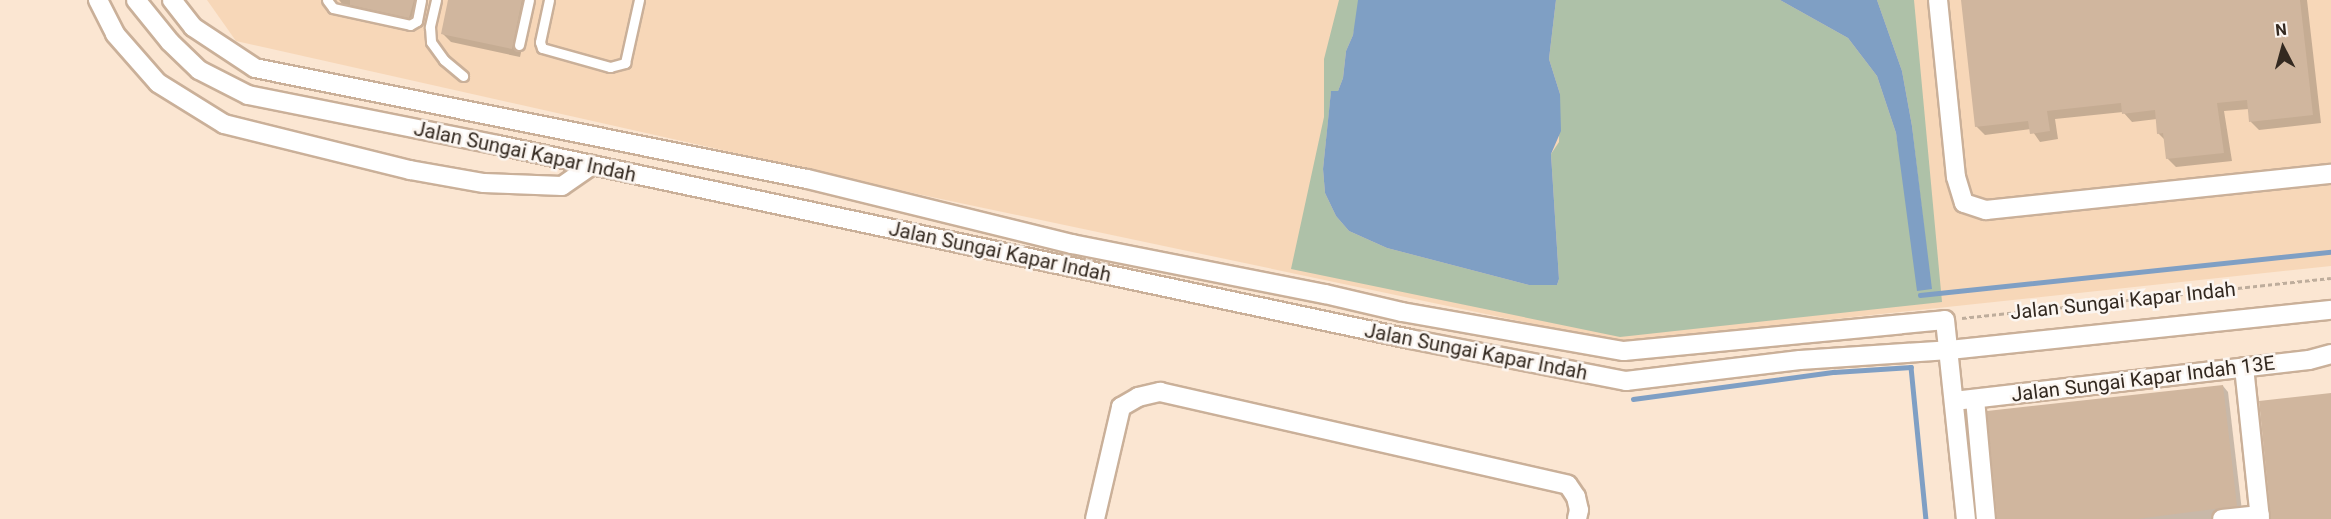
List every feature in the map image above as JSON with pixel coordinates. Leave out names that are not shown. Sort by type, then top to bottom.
[{"type":"street","points":[[98,0],[115,34],[158,83],[225,124],[410,170],[484,183],[562,186],[592,165]]},
{"type":"street","name":"Jalan Sungai Kapar Indah","points":[[136,0],[170,42],[199,70],[248,95],[592,165],[1399,337],[1626,381],[1700,374],[1800,360],[1948,350],[2331,310]]},
{"type":"street","name":"Jalan Sungai Kapar Indah","points":[[172,0],[192,27],[255,68],[807,179],[1083,246],[1325,294],[1402,312],[1623,351],[1945,320]]},
{"type":"street","points":[[1938,0],[1956,177],[1964,203],[1986,210],[2331,174]]},
{"type":"street","points":[[1945,320],[1966,519]]},
{"type":"street","name":"Jalan Sungai Kapar Indah 13E","points":[[1954,401],[2309,360],[2331,354]]},
{"type":"street","points":[[2222,519],[2260,517],[2244,367]]},
{"type":"street","points":[[1095,519],[1121,407],[1138,397],[1160,392],[1568,485],[1576,497],[1579,510],[1577,519]]},
{"type":"street","points":[[1975,399],[1986,519]]},
{"type":"lane","points":[[327,0],[333,8],[410,25],[417,21],[421,0]]},
{"type":"lane","points":[[436,0],[430,27],[431,42],[444,60],[463,76]]},
{"type":"lane","points":[[519,45],[529,0]]},
{"type":"lane","points":[[549,0],[540,42],[542,48],[618,67],[625,63],[639,0]]},
{"type":"path","name":"Jalan Sungai Kapar Indah","points":[[1945,320],[2331,279]]},
{"type":"shaded area","points":[[207,0],[2331,0],[2331,266],[1619,342],[922,195],[236,41]]},
{"type":"green space","points":[[1339,0],[1358,0],[1358,13],[1353,35],[1346,51],[1343,78],[1338,91],[1331,92],[1323,169],[1325,193],[1336,216],[1349,231],[1387,248],[1529,285],[1557,285],[1559,279],[1551,154],[1559,142],[1560,94],[1549,59],[1556,0],[1780,0],[1848,38],[1877,76],[1896,133],[1904,179],[1931,289],[1912,126],[1902,71],[1877,0],[1914,0],[1942,302],[1620,337],[1291,269],[1324,117],[1324,59]]},
{"type":"water","points":[[1358,0],[1556,0],[1549,59],[1560,94],[1561,131],[1551,154],[1559,279],[1557,285],[1529,285],[1387,248],[1349,231],[1336,216],[1325,193],[1323,169],[1331,91],[1338,91],[1343,78],[1346,51],[1353,35]]},
{"type":"water","points":[[1780,0],[1877,0],[1902,71],[1912,126],[1932,289],[1917,291],[1896,133],[1877,76],[1848,38]]},
{"type":"building","points":[[350,0],[414,0],[409,18],[350,5]]},
{"type":"building","points":[[448,0],[522,0],[512,49],[441,34]]},
{"type":"building","points":[[1961,0],[2300,0],[2313,115],[2249,122],[2247,100],[2217,103],[2224,153],[2166,159],[2163,133],[2157,134],[2155,110],[2122,114],[2121,103],[2047,111],[2050,131],[2030,134],[2028,121],[1975,127]]},
{"type":"building","points":[[2223,385],[2237,506],[2137,519],[1997,519],[1987,411]]},
{"type":"building","points":[[2331,393],[2331,519],[2271,519],[2259,401]]},
{"type":"waterway","points":[[1920,295],[2331,252]]},
{"type":"waterway","points":[[1633,399],[1834,372],[1911,367],[1926,519]]}]
